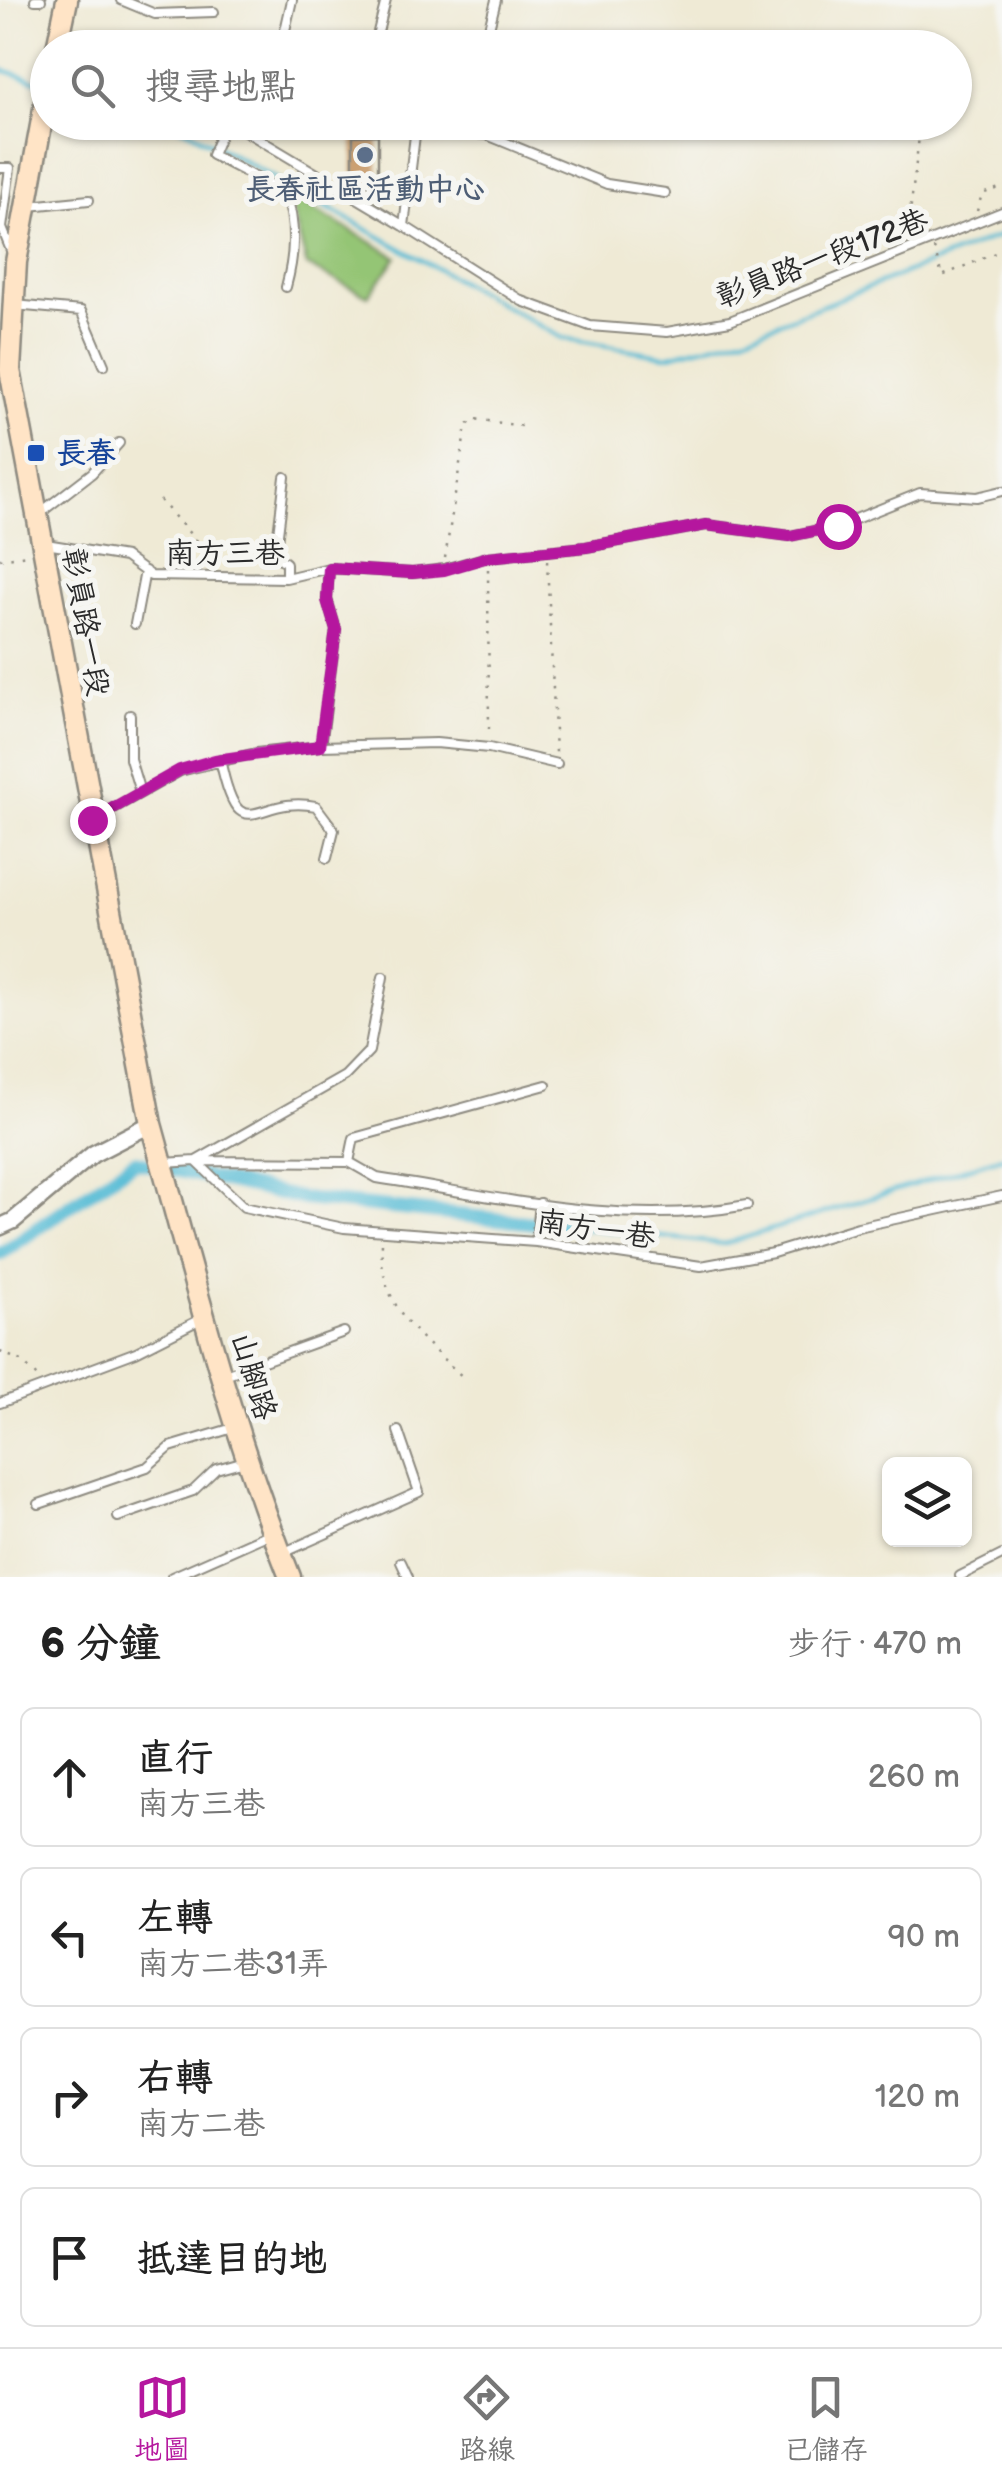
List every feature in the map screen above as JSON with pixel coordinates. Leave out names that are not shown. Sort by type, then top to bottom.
[{"type":"main road","points":[[61,30],[67,0]]},
{"type":"main road","name":"彰員路一段","points":[[37,140],[16,262],[5,370],[160,1159]]},
{"type":"main road","name":"山腳路","points":[[160,1159],[248,1460],[290,1577]]},
{"type":"street","points":[[0,1228],[94,1154],[151,1124]]},
{"type":"lane","points":[[121,0],[155,14],[214,12]]},
{"type":"lane","points":[[285,30],[292,0]]},
{"type":"lane","points":[[378,30],[386,0]]},
{"type":"lane","points":[[488,30],[496,0]]},
{"type":"lane","points":[[219,140],[212,155],[286,192],[294,220],[286,287]]},
{"type":"lane","name":"彰員路一段172巷","points":[[258,140],[522,301],[590,326],[668,332],[730,321],[1002,212]]},
{"type":"lane","points":[[404,226],[414,140]]},
{"type":"lane","points":[[498,140],[607,184],[665,193]]},
{"type":"lane","points":[[0,168],[10,168],[2,228],[16,262]]},
{"type":"lane","points":[[25,206],[90,200]]},
{"type":"lane","points":[[13,305],[81,311],[104,365]]},
{"type":"lane","points":[[36,517],[92,473],[119,444]]},
{"type":"lane","points":[[285,477],[276,555],[286,564],[286,578]]},
{"type":"lane","name":"南方三巷","points":[[42,549],[125,557],[151,576],[286,578],[329,568],[412,573],[444,570],[488,557],[706,525],[790,536],[838,526],[920,493],[978,497],[1002,490]]},
{"type":"lane","points":[[320,746],[336,630],[327,600],[329,568]]},
{"type":"lane","points":[[135,624],[145,572]]},
{"type":"lane","points":[[130,715],[130,759],[140,792]]},
{"type":"lane","points":[[92,820],[180,770],[220,760],[320,746],[436,743],[489,748],[556,764]]},
{"type":"lane","points":[[220,760],[230,803],[240,812],[252,814],[286,805],[316,806],[334,830],[328,858]]},
{"type":"lane","points":[[196,1160],[344,1076],[369,1051],[383,977]]},
{"type":"lane","points":[[349,1162],[354,1138],[546,1085]]},
{"type":"lane","name":"南方一巷","points":[[160,1159],[349,1162],[377,1178],[600,1212],[675,1214],[747,1204]]},
{"type":"lane","name":"南方一巷","points":[[196,1160],[244,1207],[344,1228],[536,1242],[701,1266],[773,1253],[858,1227],[1002,1196]]},
{"type":"lane","points":[[536,1242],[540,1204]]},
{"type":"lane","points":[[0,1403],[136,1352],[205,1317]]},
{"type":"lane","points":[[222,1376],[344,1332]]},
{"type":"lane","points":[[39,1504],[147,1467],[170,1447],[238,1427]]},
{"type":"lane","points":[[281,1554],[419,1492],[398,1432]]},
{"type":"lane","points":[[118,1517],[193,1491],[216,1470],[248,1460]]},
{"type":"lane","points":[[172,1577],[273,1532]]},
{"type":"lane","points":[[960,1576],[1002,1555]]},
{"type":"lane","points":[[402,1562],[408,1577]]},
{"type":"path","points":[[909,250],[906,235],[919,140]]},
{"type":"path","points":[[976,222],[982,194],[1002,187]]},
{"type":"path","points":[[932,240],[942,276],[1002,250]]},
{"type":"path","points":[[444,570],[466,426],[475,419],[528,427]]},
{"type":"path","points":[[160,500],[206,553],[207,578]]},
{"type":"path","points":[[0,559],[42,549]]},
{"type":"path","points":[[546,551],[556,764]]},
{"type":"path","points":[[488,557],[489,748]]},
{"type":"path","points":[[382,1231],[380,1267],[400,1314],[466,1380]]},
{"type":"path","points":[[0,1352],[22,1361],[46,1386]]},
{"type":"green space","points":[[288,195],[397,257],[368,296],[307,266]]},
{"type":"building","name":"長春社區活動中心","points":[[353,140],[378,140],[378,175],[374,176],[374,186],[353,184]]},
{"type":"waterway","points":[[0,69],[30,79]]},
{"type":"waterway","points":[[206,140],[562,338],[666,356],[745,336],[1002,235]]},
{"type":"waterway","points":[[564,1226],[725,1244],[1002,1157]]},
{"type":"waterway","points":[[0,1254],[135,1161],[304,1199],[564,1226]]},
{"type":"place","name":"長春社區活動中心","points":[[365,155]]},
{"type":"place","name":"長春","points":[[36,453]]},
{"type":"route","points":[[92,820],[180,770],[215,760],[320,746],[336,630],[327,600],[329,568],[412,573],[444,570],[488,557],[586,547],[706,525],[790,536],[838,526]]}]
